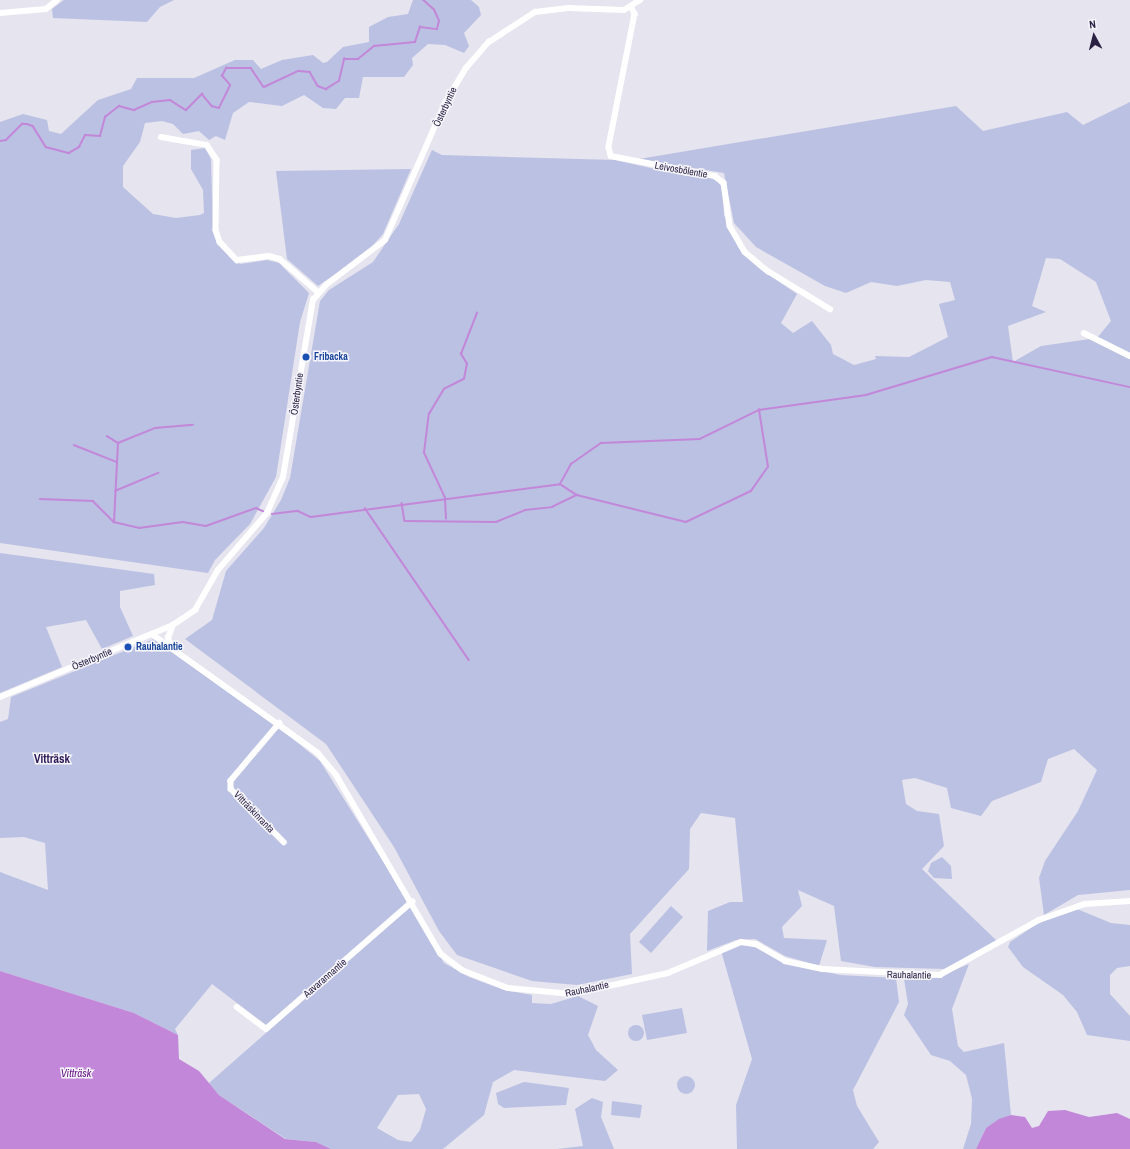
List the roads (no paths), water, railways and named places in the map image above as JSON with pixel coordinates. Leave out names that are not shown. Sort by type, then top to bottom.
[{"type":"street","points":[[0,13],[46,9],[57,0]]},
{"type":"street","points":[[632,8],[640,0]]},
{"type":"street","name":"Österbyntie","points":[[0,697],[173,625],[195,610],[218,570],[256,528],[275,497],[292,440],[309,309],[318,292],[385,240],[452,91],[489,42],[514,23],[544,10],[568,8],[612,12],[632,8]]},
{"type":"street","name":"Leivosbölentie","points":[[632,8],[636,14],[609,147],[611,156],[715,176],[724,183],[730,226],[745,252],[768,271],[830,309]]},
{"type":"street","points":[[161,137],[208,145],[218,160],[216,230],[220,242],[237,260],[269,256],[280,259],[318,292]]},
{"type":"street","points":[[1084,333],[1130,356]]},
{"type":"street","points":[[171,646],[168,638],[173,625]]},
{"type":"street","name":"Rauhalantie","points":[[152,634],[307,742],[337,776],[441,954],[462,970],[508,988],[562,995],[668,973],[719,948],[741,942],[756,944],[785,961],[822,969],[940,975],[1039,920],[1085,904],[1130,901]]},
{"type":"street","name":"Vitträskinranta","points":[[280,723],[231,781],[231,789],[284,842]]},
{"type":"street","name":"Aavarannantie","points":[[237,1007],[266,1029],[412,902]]},
{"type":"water","name":"Vitträsk","points":[[0,971],[134,1013],[178,1035],[179,1059],[199,1071],[219,1095],[285,1139],[316,1142],[331,1149],[0,1149]]},
{"type":"water","points":[[1065,1110],[1089,1117],[1117,1113],[1130,1119],[1130,1149],[976,1149],[986,1128],[999,1119],[1011,1115],[1025,1117],[1032,1128],[1039,1126],[1048,1111]]},
{"type":"waterway","points":[[0,141],[6,140],[22,124],[27,124],[33,126],[46,147],[69,153],[79,147],[85,135],[100,136],[105,117],[119,106],[134,110],[152,102],[170,100],[186,110],[202,94],[212,106],[219,108],[230,85],[222,76],[226,68],[251,68],[264,87],[299,71],[310,72],[318,86],[326,89],[339,81],[344,59],[358,59],[374,46],[415,42],[420,27],[437,29],[439,21],[434,10],[423,0]]},
{"type":"waterway","points":[[446,519],[445,498],[424,453],[429,414],[444,389],[464,379],[467,364],[461,354],[477,313]]},
{"type":"waterway","points":[[272,514],[298,511],[311,517],[560,484],[571,464],[601,443],[700,439],[759,410],[866,395],[992,357],[1130,387]]},
{"type":"waterway","points":[[560,484],[577,495],[686,522],[751,491],[768,467],[759,410]]},
{"type":"waterway","points":[[114,522],[118,443],[155,428],[193,425]]},
{"type":"waterway","points":[[107,436],[118,443]]},
{"type":"waterway","points":[[74,445],[117,462]]},
{"type":"waterway","points":[[115,491],[158,473]]},
{"type":"waterway","points":[[402,503],[405,521],[496,522],[525,510],[552,507],[577,495]]},
{"type":"waterway","points":[[40,499],[93,501],[114,522],[139,528],[183,522],[206,526],[256,508],[263,511]]},
{"type":"waterway","points":[[365,508],[469,660]]},
{"type":"place","name":"Fribacka","points":[[306,357]]},
{"type":"place","name":"Rauhalantie","points":[[128,647]]},
{"type":"district","name":"Vitträsk","points":[[52,760]]}]
